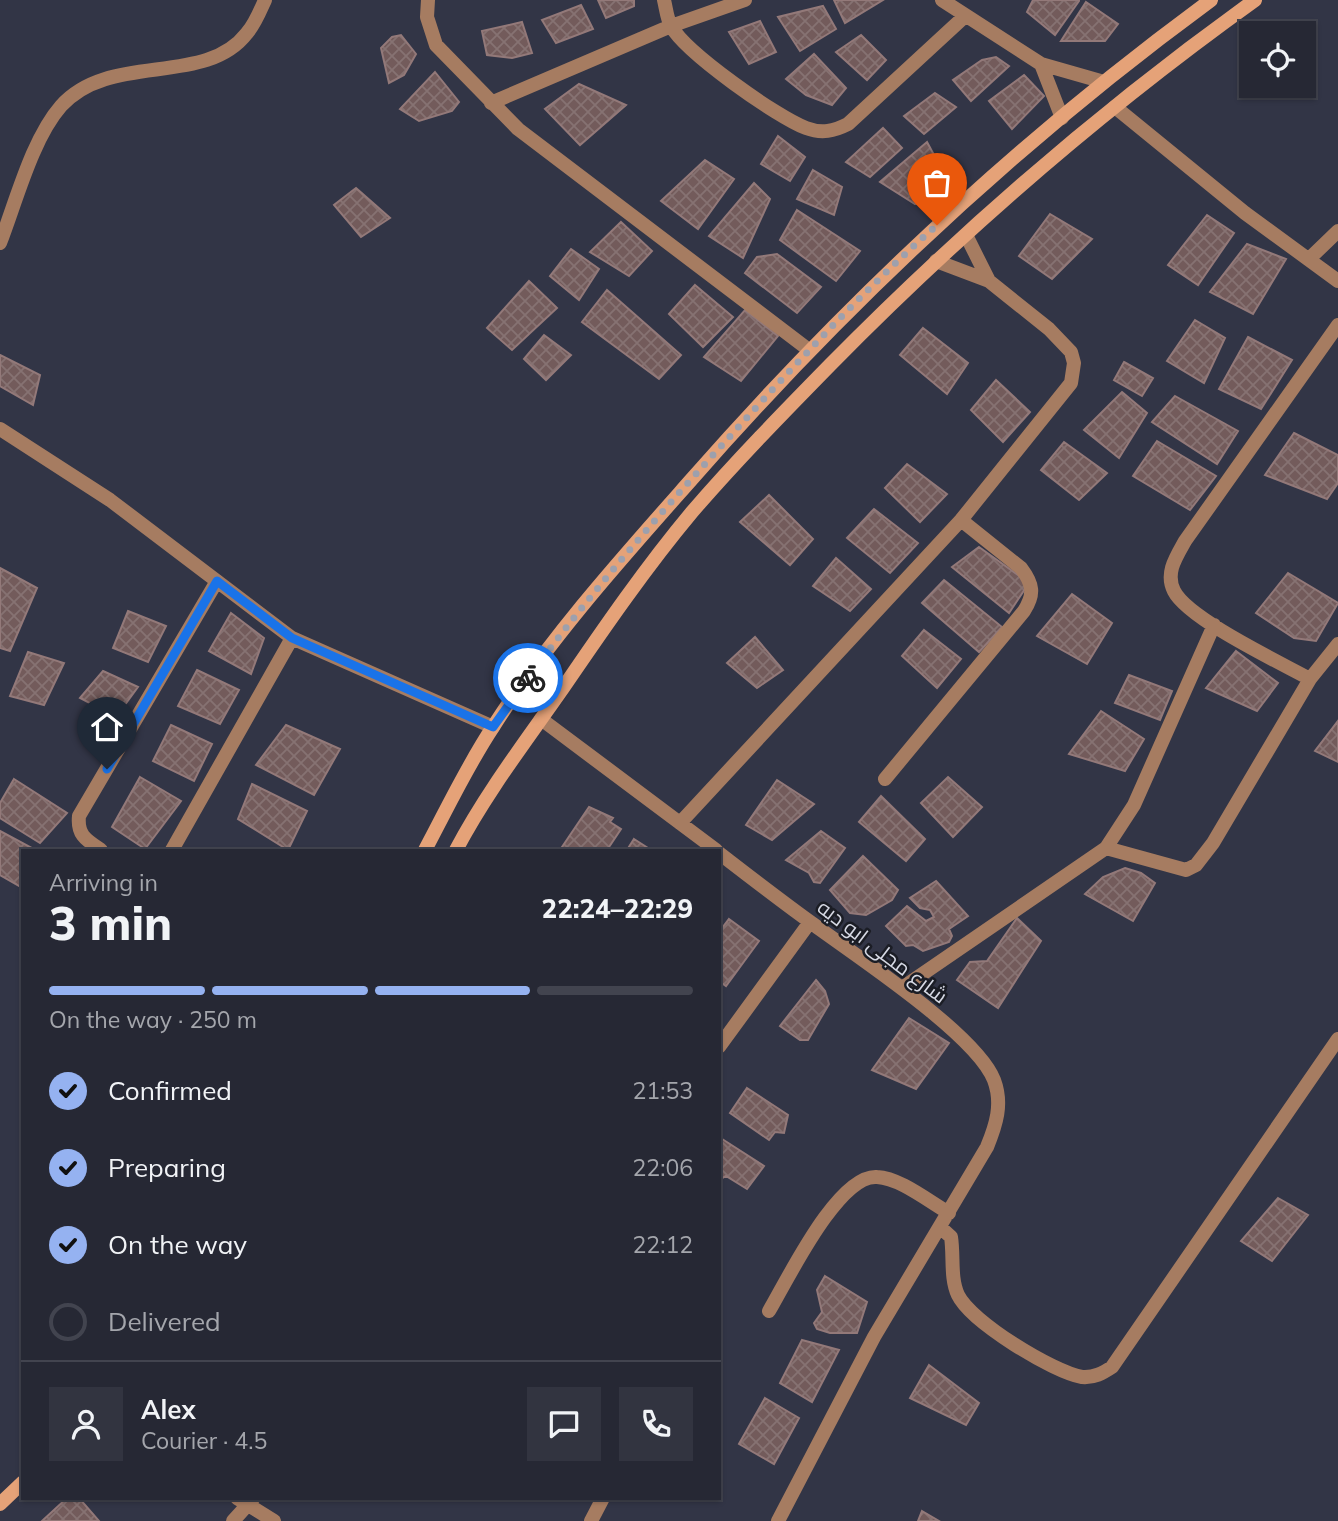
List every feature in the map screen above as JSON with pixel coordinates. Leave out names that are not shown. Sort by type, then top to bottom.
[{"type":"main road","points":[[426,849],[493,727],[625,555],[809,350],[920,240],[1104,82],[1212,0]]},
{"type":"main road","points":[[457,849],[507,766],[654,561],[732,468],[936,261],[1011,193],[1160,70],[1255,0]]},
{"type":"main road","points":[[714,453],[732,468]]},
{"type":"main road","points":[[0,1504],[21,1484]]},
{"type":"street","points":[[0,243],[40,142],[61,106],[74,95],[104,79],[127,72],[177,67],[221,54],[246,35],[265,0]]},
{"type":"street","points":[[428,0],[427,17],[436,46],[491,103],[554,159],[809,350]]},
{"type":"street","points":[[664,0],[671,26],[696,53],[777,111],[807,128],[832,131],[848,124],[869,107],[964,17]]},
{"type":"street","points":[[491,103],[671,26],[745,0]]},
{"type":"street","points":[[942,0],[964,17],[1041,64],[1104,82]]},
{"type":"street","points":[[1041,64],[1062,118]]},
{"type":"street","points":[[1115,107],[1245,213],[1338,281]]},
{"type":"street","points":[[1310,258],[1338,231]]},
{"type":"street","points":[[966,235],[989,281]]},
{"type":"street","points":[[680,823],[961,520],[1070,383],[1073,374],[1071,352],[1049,329],[989,281],[936,261]]},
{"type":"street","points":[[1310,679],[1214,625],[1180,600],[1173,590],[1170,575],[1173,561],[1235,468],[1338,325]]},
{"type":"street","points":[[0,429],[110,500],[188,556],[292,638],[493,727]]},
{"type":"street","points":[[885,779],[1024,611],[1032,596],[1029,578],[1021,568],[961,520]]},
{"type":"street","points":[[99,849],[84,839],[79,831],[79,816],[217,581]]},
{"type":"street","points":[[902,988],[1106,848],[1135,805],[1214,625]]},
{"type":"street","points":[[173,849],[292,638]]},
{"type":"street","points":[[1106,848],[1178,869],[1196,865],[1213,843],[1310,679],[1338,644]]},
{"type":"street","name":"شارع مجلى ابو ديه","points":[[541,719],[714,849]]},
{"type":"street","name":"شارع مجلى ابو ديه","points":[[721,854],[902,988],[965,1042],[993,1077],[999,1102],[996,1127],[949,1213]]},
{"type":"street","points":[[721,1044],[810,922]]},
{"type":"street","points":[[940,1227],[951,1237],[957,1294],[982,1325],[1067,1373],[1084,1377],[1102,1373],[1112,1367],[1338,1039]]},
{"type":"street","points":[[769,1311],[814,1235],[841,1198],[861,1179],[882,1177],[949,1213],[855,1373],[778,1521]]},
{"type":"street","points":[[592,1521],[595,1500]]},
{"type":"street","points":[[233,1521],[246,1501],[274,1521]]},
{"type":"building","points":[[598,0],[634,0],[634,6],[606,18]]},
{"type":"building","points":[[834,0],[883,0],[845,23]]},
{"type":"building","points":[[1033,0],[1079,1],[1055,35],[1027,12]]},
{"type":"building","points":[[1086,2],[1118,24],[1105,41],[1061,41]]},
{"type":"building","points":[[581,5],[593,29],[556,43],[542,20]]},
{"type":"building","points":[[823,6],[836,29],[800,51],[778,17]]},
{"type":"building","points":[[760,21],[776,52],[749,64],[729,32]]},
{"type":"building","points":[[522,22],[532,53],[512,58],[487,55],[482,31]]},
{"type":"building","points":[[401,35],[416,54],[404,75],[389,83],[381,48],[392,37]]},
{"type":"building","points":[[861,35],[886,60],[867,80],[836,52]]},
{"type":"building","points":[[814,54],[846,88],[832,105],[806,95],[786,79]]},
{"type":"building","points":[[996,57],[1009,66],[971,101],[953,80],[982,60]]},
{"type":"building","points":[[435,72],[459,102],[452,111],[419,121],[400,109]]},
{"type":"building","points":[[1024,75],[1044,96],[1012,129],[989,101]]},
{"type":"building","points":[[579,84],[626,105],[580,145],[545,109]]},
{"type":"building","points":[[935,93],[956,107],[924,134],[904,116]]},
{"type":"building","points":[[883,128],[902,148],[870,177],[846,162]]},
{"type":"building","points":[[778,136],[805,157],[790,181],[761,164]]},
{"type":"building","points":[[927,142],[948,181],[915,204],[880,182]]},
{"type":"building","points":[[705,160],[734,179],[698,229],[661,201]]},
{"type":"building","points":[[813,170],[842,187],[834,215],[797,199]]},
{"type":"building","points":[[754,183],[770,199],[743,258],[709,236]]},
{"type":"building","points":[[356,188],[390,218],[361,237],[334,205]]},
{"type":"building","points":[[797,210],[860,251],[836,281],[780,240]]},
{"type":"building","points":[[1050,214],[1092,239],[1052,279],[1019,256]]},
{"type":"building","points":[[1207,215],[1234,233],[1198,285],[1168,265]]},
{"type":"building","points":[[621,222],[652,251],[629,276],[590,252]]},
{"type":"building","points":[[1247,244],[1286,259],[1253,314],[1210,292]]},
{"type":"building","points":[[571,249],[599,269],[579,300],[550,276]]},
{"type":"building","points":[[777,254],[821,287],[797,313],[745,273],[757,257]]},
{"type":"building","points":[[529,281],[557,308],[512,350],[487,328]]},
{"type":"building","points":[[695,285],[733,317],[703,347],[669,314]]},
{"type":"building","points":[[607,290],[681,355],[659,379],[582,322]]},
{"type":"building","points":[[745,310],[778,336],[741,381],[704,357]]},
{"type":"building","points":[[1195,320],[1225,338],[1204,383],[1167,361]]},
{"type":"building","points":[[923,328],[968,363],[947,394],[900,355]]},
{"type":"building","points":[[544,335],[571,355],[546,380],[524,359]]},
{"type":"building","points":[[1248,337],[1292,360],[1261,409],[1219,389]]},
{"type":"building","points":[[0,355],[40,375],[33,405],[0,386]]},
{"type":"building","points":[[1124,362],[1153,378],[1142,396],[1114,380]]},
{"type":"building","points":[[996,380],[1030,412],[1003,442],[971,410]]},
{"type":"building","points":[[1122,392],[1147,413],[1119,458],[1084,430]]},
{"type":"building","points":[[1175,396],[1238,431],[1217,464],[1152,422]]},
{"type":"building","points":[[1294,433],[1338,455],[1338,483],[1327,499],[1265,475]]},
{"type":"building","points":[[1157,441],[1216,476],[1190,510],[1133,476]]},
{"type":"building","points":[[1064,442],[1107,473],[1079,500],[1041,470]]},
{"type":"building","points":[[907,464],[947,494],[920,522],[885,488]]},
{"type":"building","points":[[769,495],[813,539],[790,565],[740,522]]},
{"type":"building","points":[[874,509],[918,543],[890,573],[847,538]]},
{"type":"building","points":[[979,547],[1029,583],[1009,613],[952,567]]},
{"type":"building","points":[[836,558],[871,589],[850,611],[813,586]]},
{"type":"building","points":[[0,568],[37,588],[10,651],[0,648]]},
{"type":"building","points":[[1288,573],[1338,603],[1316,641],[1294,638],[1256,613]]},
{"type":"building","points":[[944,580],[1002,627],[979,652],[922,603]]},
{"type":"building","points":[[1072,594],[1112,623],[1087,664],[1037,636]]},
{"type":"building","points":[[128,611],[166,626],[148,662],[113,648]]},
{"type":"building","points":[[231,613],[264,638],[251,674],[209,651]]},
{"type":"building","points":[[924,630],[961,659],[937,688],[902,656]]},
{"type":"building","points":[[755,637],[783,670],[757,688],[727,663]]},
{"type":"building","points":[[1236,651],[1278,683],[1257,711],[1206,688]]},
{"type":"building","points":[[28,652],[64,663],[44,705],[10,696]]},
{"type":"building","points":[[197,670],[239,690],[220,724],[178,706]]},
{"type":"building","points":[[103,671],[138,687],[116,717],[80,698]]},
{"type":"building","points":[[1129,675],[1172,691],[1160,720],[1115,703]]},
{"type":"building","points":[[1101,711],[1144,739],[1125,771],[1069,754]]},
{"type":"building","points":[[1338,721],[1338,762],[1315,751]]},
{"type":"building","points":[[171,725],[212,744],[194,781],[153,761]]},
{"type":"building","points":[[286,725],[340,749],[314,795],[256,765]]},
{"type":"building","points":[[140,777],[181,801],[145,849],[112,827]]},
{"type":"building","points":[[948,777],[982,807],[953,837],[921,803]]},
{"type":"building","points":[[14,779],[67,813],[40,843],[0,818],[0,803]]},
{"type":"building","points":[[777,780],[814,804],[772,840],[746,825]]},
{"type":"building","points":[[252,784],[307,811],[288,849],[238,819]]},
{"type":"building","points":[[881,796],[925,839],[906,861],[859,822]]},
{"type":"building","points":[[589,807],[613,818],[610,822],[621,829],[608,849],[561,849]]},
{"type":"building","points":[[0,831],[32,848],[21,849],[21,887],[0,875]]},
{"type":"building","points":[[821,831],[845,848],[820,883],[814,882],[809,873],[786,860]]},
{"type":"building","points":[[634,839],[649,849],[628,849]]},
{"type":"building","points":[[863,856],[898,890],[892,900],[866,915],[850,913],[830,890]]},
{"type":"building","points":[[1125,868],[1141,873],[1155,883],[1133,921],[1085,894],[1103,877]]},
{"type":"building","points":[[936,881],[968,916],[949,929],[952,936],[949,942],[923,951],[913,945],[906,946],[886,926],[907,906],[926,921],[934,917],[930,910],[920,908],[910,898]]},
{"type":"building","points":[[1017,918],[1041,941],[998,1008],[957,980],[970,962],[987,961]]},
{"type":"building","points":[[729,919],[759,941],[726,986],[721,982],[721,929]]},
{"type":"building","points":[[816,980],[825,991],[829,1004],[808,1040],[800,1040],[780,1026]]},
{"type":"building","points":[[909,1018],[949,1043],[916,1089],[872,1070]]},
{"type":"building","points":[[747,1088],[788,1115],[784,1133],[775,1132],[769,1140],[730,1113]]},
{"type":"building","points":[[721,1138],[764,1166],[747,1189],[726,1176],[721,1179]]},
{"type":"building","points":[[1278,1198],[1308,1215],[1272,1261],[1241,1241]]},
{"type":"building","points":[[825,1276],[867,1302],[857,1333],[830,1333],[817,1329],[814,1323],[822,1312],[817,1290]]},
{"type":"building","points":[[802,1340],[839,1350],[812,1402],[780,1383]]},
{"type":"building","points":[[929,1365],[979,1403],[966,1425],[910,1398]]},
{"type":"building","points":[[765,1398],[799,1418],[774,1464],[739,1444]]},
{"type":"building","points":[[65,1500],[81,1500],[99,1521],[42,1521]]},
{"type":"building","points":[[922,1511],[939,1521],[918,1521]]},
{"type":"way so far","points":[[528,678],[625,555],[714,453],[809,350],[937,225]]},
{"type":"route","points":[[107,769],[217,581],[292,638],[493,727],[528,678]]}]
